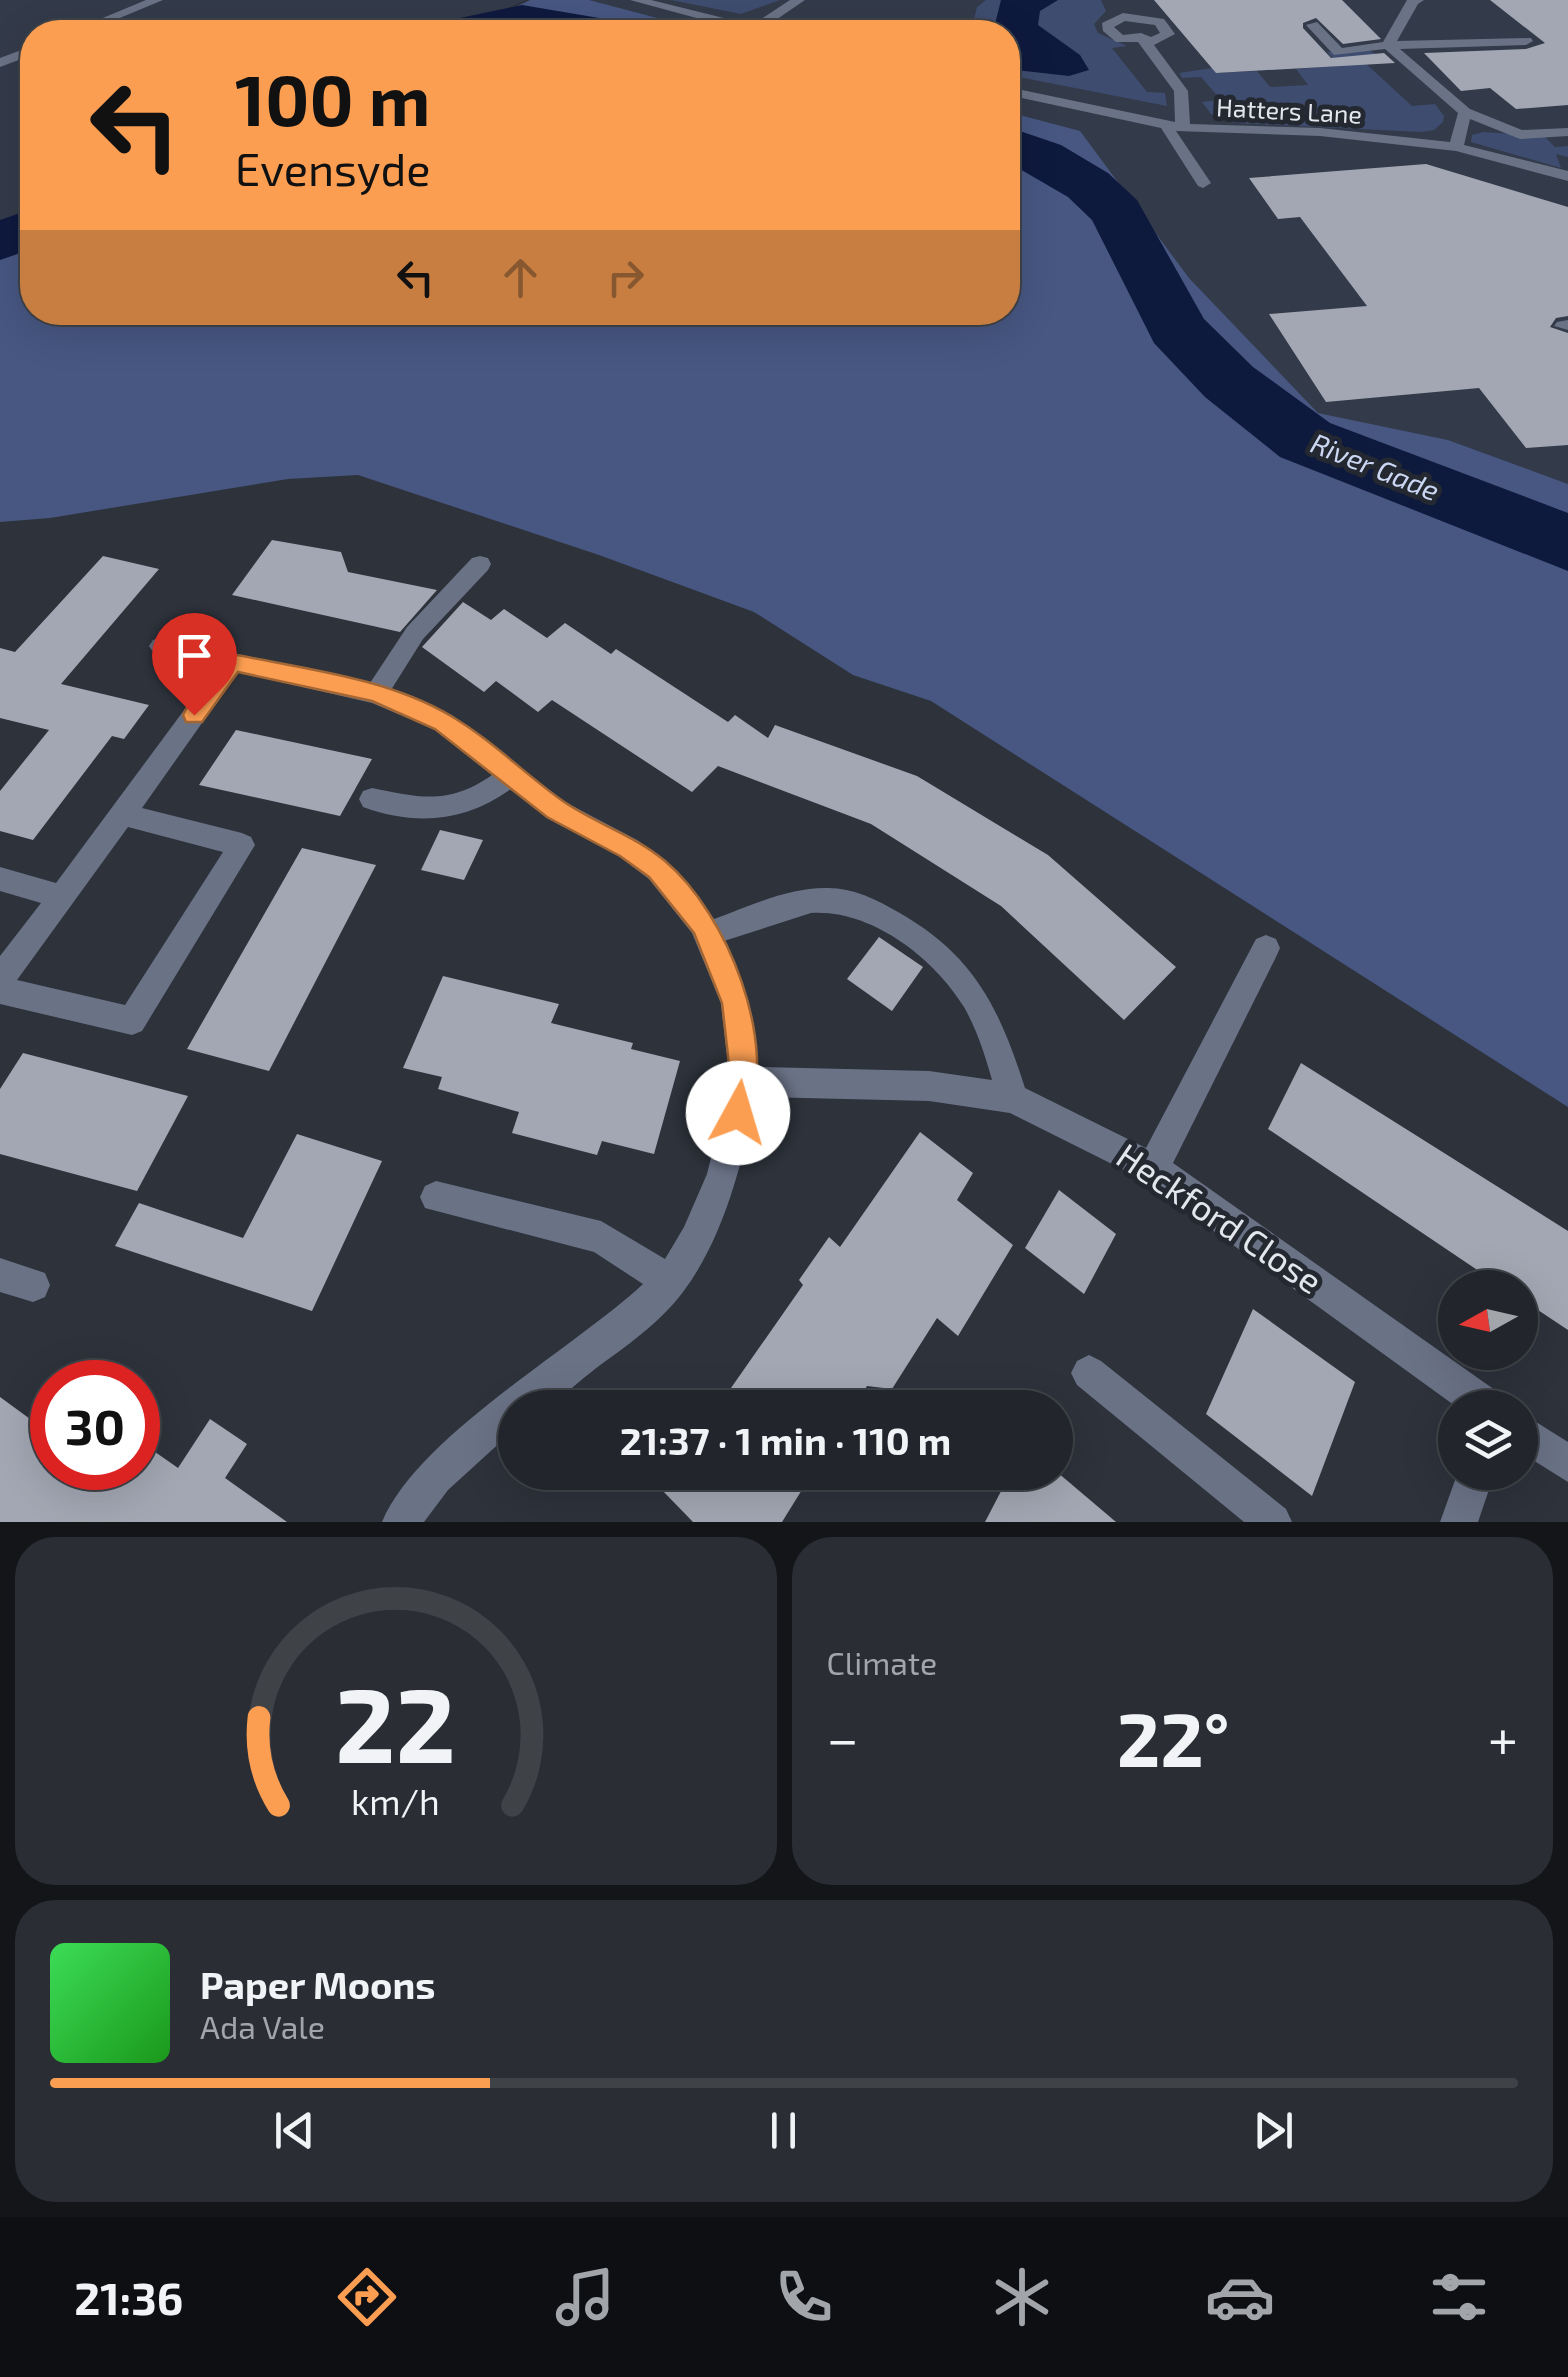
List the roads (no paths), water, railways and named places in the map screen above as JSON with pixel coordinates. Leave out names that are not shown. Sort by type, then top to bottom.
[{"type":"street","points":[[114,0],[140,6]]},
{"type":"street","points":[[106,20],[157,0]]},
{"type":"street","points":[[636,0],[715,20]]},
{"type":"street","points":[[773,20],[799,0]]},
{"type":"street","points":[[1388,45],[1413,0]]},
{"type":"street","points":[[1312,25],[1339,52],[1388,45],[1526,40]]},
{"type":"street","points":[[1141,37],[1182,91],[1176,127],[1168,132],[1204,183]]},
{"type":"street","points":[[1388,45],[1465,112],[1520,135],[1568,132]]},
{"type":"street","name":"Hatters Lane","points":[[1020,94],[1176,127],[1320,132],[1456,147],[1568,176]]},
{"type":"street","points":[[1456,147],[1465,112]]},
{"type":"street","points":[[376,694],[415,633],[480,564]]},
{"type":"street","points":[[161,646],[376,694],[443,722],[556,810],[628,848],[658,870],[707,934],[735,1003],[744,1082],[723,1175],[696,1240],[670,1282],[614,1334],[499,1419],[435,1477],[401,1522]]},
{"type":"street","points":[[0,980],[232,662]]},
{"type":"street","points":[[372,799],[429,810],[451,808],[475,802],[510,776]]},
{"type":"street","points":[[0,990],[132,1021],[242,845],[123,814]]},
{"type":"street","points":[[0,879],[62,896]]},
{"type":"street","points":[[707,934],[809,902],[860,904],[932,947],[961,976],[988,1019],[1013,1098]]},
{"type":"street","points":[[1153,1168],[1266,948]]},
{"type":"street","name":"Heckford Close","points":[[744,1082],[929,1086],[1013,1098],[1153,1168],[1464,1390]]},
{"type":"street","points":[[436,1197],[601,1238],[670,1282]]},
{"type":"street","points":[[0,1275],[33,1286]]},
{"type":"street","points":[[1090,1373],[1272,1522]]},
{"type":"street","points":[[1538,1443],[1568,1464]]},
{"type":"street","points":[[1458,1522],[1470,1490]]},
{"type":"waterway","name":"River Gade","points":[[517,20],[528,20]]},
{"type":"waterway","name":"River Gade","points":[[1020,148],[1088,185],[1117,212],[1177,329],[1229,382],[1305,440],[1568,543]]},
{"type":"waterway","name":"River Gade","points":[[0,242],[20,233]]}]
